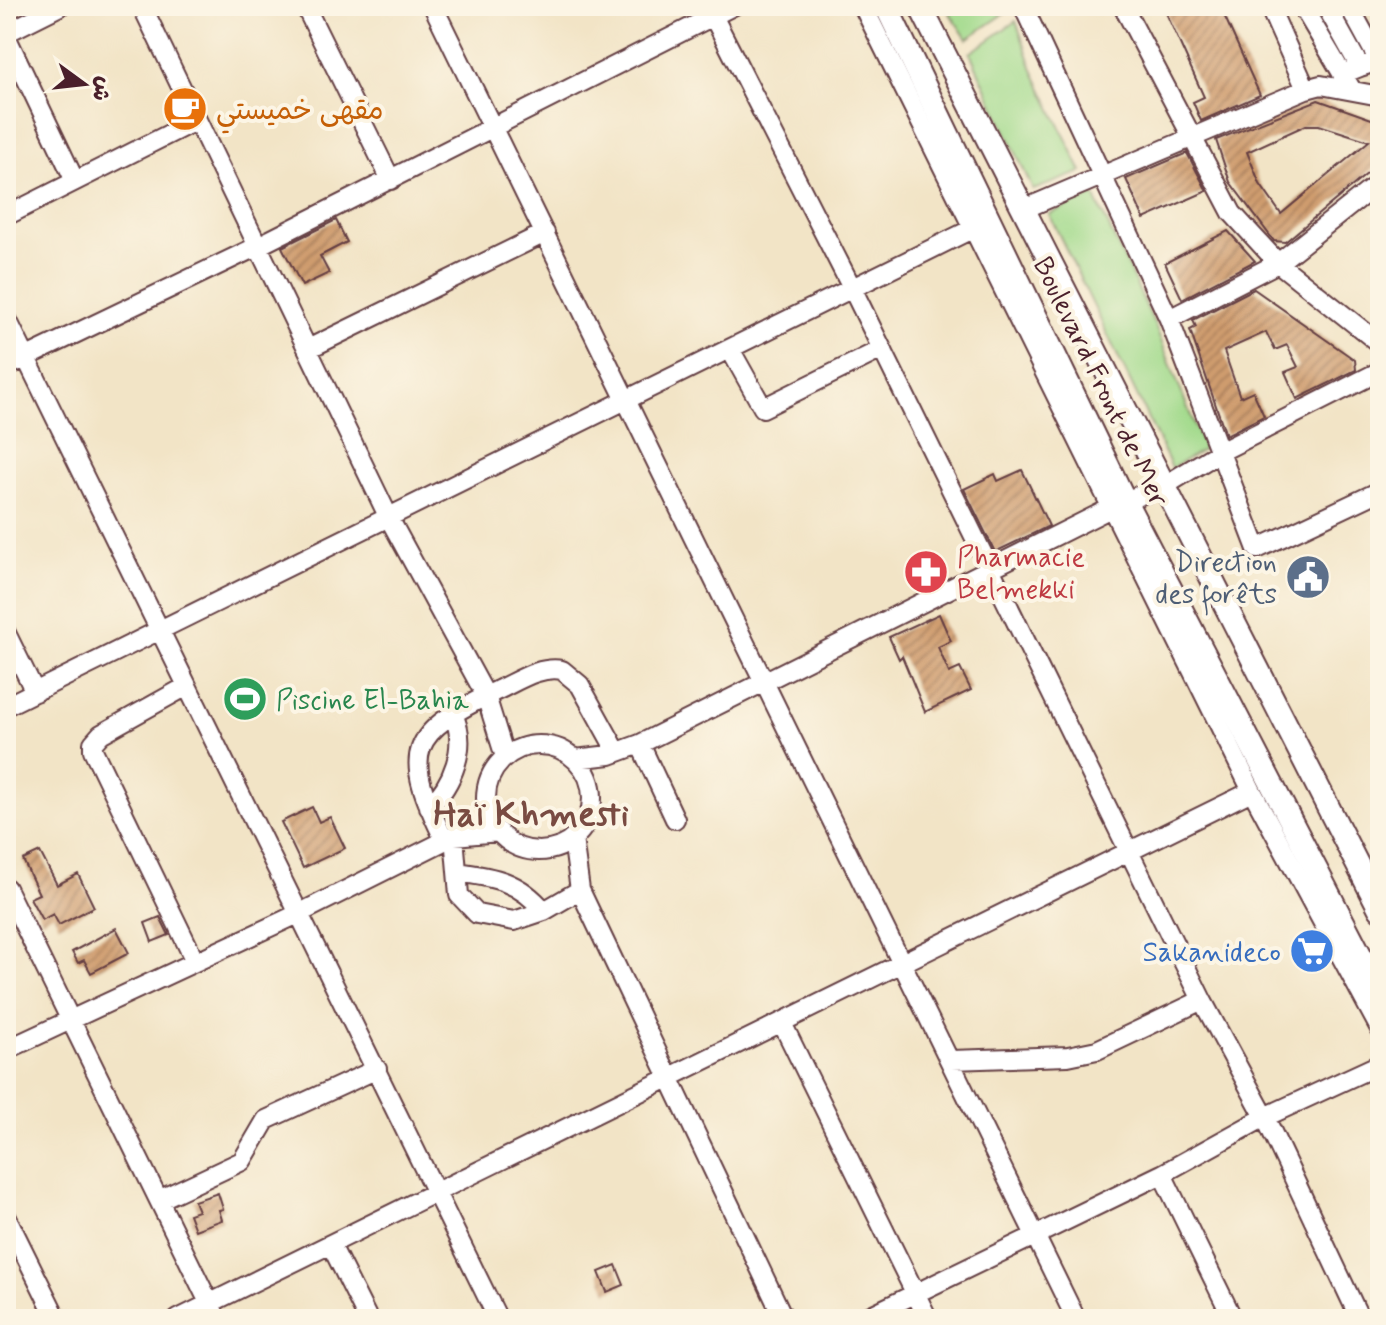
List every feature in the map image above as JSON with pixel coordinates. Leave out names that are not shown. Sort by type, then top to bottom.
[{"type":"main road","name":"Boulevard Front de Mer","points":[[886,6],[1119,504],[1380,993]]},
{"type":"main road","name":"Boulevard Front de Mer","points":[[920,6],[1380,909]]},
{"type":"street","points":[[60,6],[8,27],[75,181]]},
{"type":"street","points":[[142,6],[389,518],[490,704],[505,757]]},
{"type":"street","points":[[305,6],[391,180]]},
{"type":"street","points":[[433,6],[1076,1319]]},
{"type":"street","points":[[6,367],[391,180],[711,11],[733,6]]},
{"type":"street","points":[[863,6],[974,228],[1119,504],[1252,791],[1380,1029]]},
{"type":"street","points":[[1123,6],[1232,213],[1278,263],[1380,344]]},
{"type":"street","points":[[1269,6],[1306,89]]},
{"type":"street","points":[[1302,6],[1347,82]]},
{"type":"street","points":[[1326,6],[1360,67]]},
{"type":"street","points":[[1347,82],[1360,67],[1379,61],[1349,6]]},
{"type":"street","points":[[1029,7],[1169,319],[1257,549],[1380,491]]},
{"type":"street","points":[[711,11],[853,290],[1202,1000],[1265,1117],[1360,1319]]},
{"type":"street","points":[[1024,209],[1306,89],[1347,82],[1380,96]]},
{"type":"street","points":[[6,216],[197,120]]},
{"type":"street","points":[[1169,319],[1278,263],[1373,201],[1380,182]]},
{"type":"street","points":[[6,706],[974,228]]},
{"type":"street","points":[[308,349],[545,233]]},
{"type":"street","points":[[6,317],[498,1319]]},
{"type":"street","points":[[730,349],[763,408],[882,349]]},
{"type":"street","points":[[575,759],[614,754],[640,744],[1119,504],[1164,486],[1218,453],[1380,371]]},
{"type":"street","points":[[6,633],[35,692]]},
{"type":"street","points":[[578,885],[544,911],[514,921],[477,914],[459,895],[453,837],[429,807],[418,779],[424,743],[435,725],[453,715],[490,704],[539,671],[562,670],[580,685],[614,754]]},
{"type":"street","points":[[187,686],[101,734],[93,743],[93,750],[195,961]]},
{"type":"street","points":[[490,704],[527,746]]},
{"type":"street","points":[[429,807],[446,787],[458,755],[461,734],[453,715]]},
{"type":"street","points":[[640,744],[675,819]]},
{"type":"street","points":[[573,839],[545,851],[524,849],[499,832],[486,804],[490,778],[505,757],[527,746],[558,748],[575,759],[590,784],[591,808],[573,839],[578,885],[784,1319]]},
{"type":"street","points":[[590,784],[614,754]]},
{"type":"street","points":[[178,1319],[214,1311],[331,1245],[1252,791]]},
{"type":"street","points":[[6,1050],[300,913],[453,837],[486,804]]},
{"type":"street","points":[[453,837],[499,832]]},
{"type":"street","points":[[545,851],[578,885]]},
{"type":"street","points":[[457,872],[512,882],[529,893],[544,911]]},
{"type":"street","points":[[6,888],[214,1311]]},
{"type":"street","points":[[951,1060],[1068,1056],[1097,1050],[1202,1000]]},
{"type":"street","points":[[782,1023],[928,1319]]},
{"type":"street","points":[[863,1319],[1162,1174],[1265,1117],[1380,1064]]},
{"type":"street","points":[[159,1200],[242,1161],[266,1120],[377,1069]]},
{"type":"street","points":[[1162,1174],[1233,1319]]},
{"type":"street","points":[[6,1216],[57,1319]]},
{"type":"street","points":[[331,1245],[368,1319]]},
{"type":"green space","points":[[945,6],[1008,6],[1010,10],[967,39]]},
{"type":"green space","points":[[1016,21],[1034,72],[1082,172],[1033,190],[970,53]]},
{"type":"green space","points":[[1094,195],[1154,323],[1204,449],[1172,468],[1049,214]]},
{"type":"building","points":[[1163,6],[1220,6],[1260,95],[1201,121],[1193,102],[1204,97]]},
{"type":"building","points":[[1318,100],[1380,122],[1380,163],[1285,242],[1274,241],[1230,182],[1216,140]],"holes":[[[1306,125],[1319,125],[1369,141],[1281,214],[1260,184],[1247,152]]]},
{"type":"building","points":[[1187,153],[1207,191],[1144,219],[1126,179]]},
{"type":"building","points":[[336,220],[347,242],[320,256],[329,273],[302,286],[282,247]]},
{"type":"building","points":[[1228,231],[1255,261],[1182,299],[1165,263]]},
{"type":"building","points":[[1254,289],[1355,360],[1356,370],[1297,399],[1285,372],[1298,367],[1287,345],[1275,350],[1266,332],[1224,351],[1240,397],[1253,391],[1264,416],[1226,435],[1190,330],[1196,327],[1193,320]]},
{"type":"building","points":[[1022,470],[1049,526],[995,552],[964,489],[995,474],[998,481]]},
{"type":"building","points":[[939,614],[951,641],[938,647],[949,673],[960,668],[971,690],[925,712],[902,656],[899,659],[889,637]]},
{"type":"building","points":[[312,807],[319,822],[330,817],[345,848],[303,868],[281,822]]},
{"type":"building","points":[[40,852],[57,885],[78,874],[94,907],[59,925],[53,914],[42,920],[30,898],[39,894],[23,860]]},
{"type":"building","points":[[160,917],[169,935],[152,942],[145,923]]},
{"type":"building","points":[[116,928],[129,953],[91,973],[84,960],[78,963],[72,952]]},
{"type":"building","points":[[218,1193],[223,1209],[219,1210],[222,1220],[195,1230],[189,1214],[198,1211],[194,1201]]},
{"type":"building","points":[[616,1265],[624,1285],[607,1292],[599,1272]]},
{"type":"place","name":"مقهى خميستي","points":[[185,109]]},
{"type":"place","name":"Pharmacie Belmekki","points":[[926,572]]},
{"type":"place","name":"Direction des forêts","points":[[1308,577]]},
{"type":"place","name":"Piscine El-Bahia","points":[[245,699]]},
{"type":"place","name":"Sakanideco","points":[[1312,951]]},
{"type":"district","name":"Haï Khmesti","points":[[531,812]]}]
